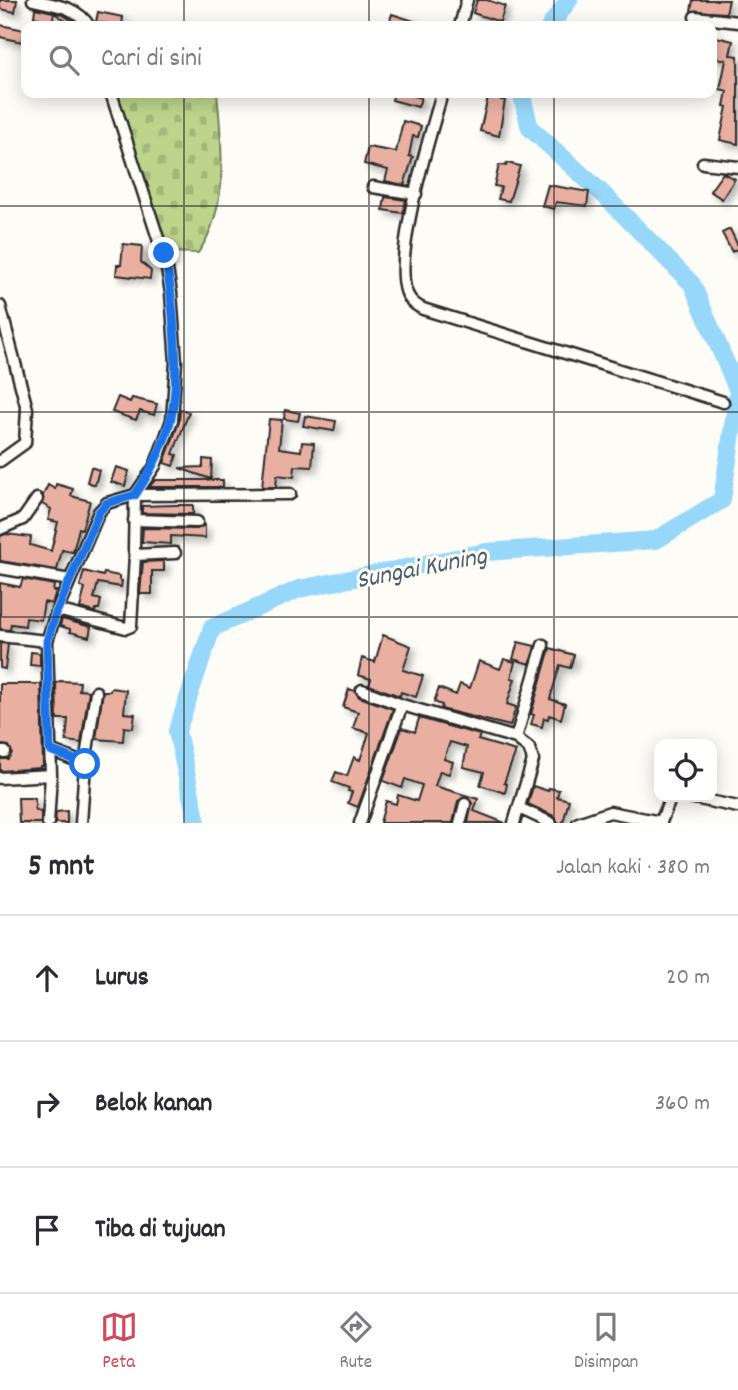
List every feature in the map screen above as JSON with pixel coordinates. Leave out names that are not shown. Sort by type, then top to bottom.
[{"type":"street","points":[[33,0],[63,3],[85,21]]},
{"type":"street","points":[[461,21],[467,0]]},
{"type":"street","points":[[695,17],[738,22]]},
{"type":"street","points":[[57,610],[130,628],[132,625],[135,495],[155,466],[172,420],[176,362],[166,262],[113,98]]},
{"type":"street","points":[[441,98],[404,251],[405,286],[410,299],[423,309],[723,402]]},
{"type":"street","points":[[703,163],[738,167]]},
{"type":"street","points":[[373,187],[416,194]]},
{"type":"street","points":[[0,306],[27,409],[28,423],[25,443],[0,461]]},
{"type":"street","points":[[48,823],[51,775],[47,641],[69,580],[99,512],[107,503],[135,495],[290,494]]},
{"type":"street","points":[[0,529],[23,519],[37,499]]},
{"type":"street","points":[[134,520],[197,522]]},
{"type":"street","points":[[135,555],[175,553]]},
{"type":"street","points":[[0,568],[69,580]]},
{"type":"street","points":[[0,636],[47,641]]},
{"type":"street","points":[[516,738],[543,645]]},
{"type":"street","points":[[362,690],[402,705],[516,738],[529,748],[533,760],[514,823]]},
{"type":"street","points":[[81,823],[85,764],[96,692]]},
{"type":"street","points":[[360,823],[402,705]]},
{"type":"street","points":[[50,750],[85,764]]},
{"type":"street","points":[[0,778],[51,775]]},
{"type":"street","points":[[578,823],[610,812],[661,822],[669,802]]},
{"type":"street","points":[[714,802],[738,807]]},
{"type":"street","points":[[460,823],[465,804]]},
{"type":"street","points":[[519,808],[551,823]]},
{"type":"green space","points":[[117,98],[218,98],[222,154],[215,216],[198,253],[168,252]]},
{"type":"building","points":[[0,0],[17,0],[15,12],[0,9]]},
{"type":"building","points":[[477,0],[505,6],[500,21],[473,13]]},
{"type":"building","points":[[693,0],[729,0],[726,13],[691,11]]},
{"type":"building","points":[[35,8],[62,14],[72,21],[66,21],[54,13],[52,21],[34,17]]},
{"type":"building","points":[[98,12],[123,17],[123,21],[96,21]]},
{"type":"building","points":[[392,14],[414,21],[390,21]]},
{"type":"building","points":[[0,25],[21,29],[21,42],[0,37]]},
{"type":"building","points":[[717,37],[733,41],[730,55],[738,56],[738,144],[720,140],[727,107],[724,106],[727,91],[720,89],[726,60],[717,58]]},
{"type":"building","points":[[393,98],[421,98],[418,107]]},
{"type":"building","points":[[488,98],[505,100],[499,136],[480,131]]},
{"type":"building","points":[[403,121],[421,126],[418,137],[413,136],[409,156],[413,157],[404,185],[385,181],[388,170],[364,164],[368,147],[396,152]]},
{"type":"building","points":[[507,163],[520,166],[509,201],[498,199],[501,187],[494,186],[499,165],[506,166]]},
{"type":"building","points":[[723,173],[735,179],[722,199],[710,191]]},
{"type":"building","points":[[548,185],[589,192],[587,206],[556,202],[554,209],[542,206]]},
{"type":"building","points":[[385,197],[406,200],[403,213],[383,210]]},
{"type":"building","points":[[730,229],[738,246],[738,249],[732,252],[722,233]]},
{"type":"building","points":[[123,244],[142,246],[141,262],[151,271],[150,279],[116,275],[117,265],[121,265]]},
{"type":"building","points":[[118,397],[130,402],[132,398],[157,404],[154,415],[140,411],[136,420],[112,412]]},
{"type":"building","points":[[180,409],[189,412],[173,454],[177,455],[173,466],[164,463],[179,422]]},
{"type":"building","points":[[285,410],[300,413],[298,421],[284,419]]},
{"type":"building","points":[[305,416],[336,421],[334,431],[303,426]]},
{"type":"building","points":[[269,419],[282,420],[279,448],[301,451],[302,442],[314,443],[312,467],[295,466],[294,477],[277,475],[276,487],[262,487]]},
{"type":"building","points":[[203,459],[212,460],[211,479],[179,468],[203,467]]},
{"type":"building","points":[[91,467],[99,470],[95,485],[87,482]]},
{"type":"building","points":[[116,467],[129,471],[125,486],[111,482]]},
{"type":"building","points":[[155,480],[223,480],[223,487],[149,487]]},
{"type":"building","points":[[56,484],[73,489],[71,496],[90,501],[73,552],[62,550],[57,570],[0,561],[0,536],[6,534],[31,537],[30,545],[51,551],[58,522],[48,520],[51,509],[42,504],[48,485],[55,489]]},
{"type":"building","points":[[193,505],[193,514],[142,513],[142,506]]},
{"type":"building","points":[[205,525],[205,538],[171,536],[171,544],[142,542],[143,528],[197,529]]},
{"type":"building","points":[[164,561],[164,571],[152,571],[152,594],[140,594],[143,562]]},
{"type":"building","points":[[84,571],[103,576],[104,573],[119,576],[122,581],[121,587],[98,583],[94,598],[101,600],[99,609],[95,612],[80,608],[85,588],[80,586]]},
{"type":"building","points":[[23,579],[54,585],[53,591],[56,591],[52,604],[44,602],[41,620],[26,618],[25,626],[11,624],[10,630],[0,629],[0,583],[20,587]]},
{"type":"building","points":[[62,619],[91,627],[89,637],[60,626]]},
{"type":"building","points":[[383,635],[411,646],[403,670],[423,676],[416,697],[401,692],[400,696],[369,685],[371,679],[358,675],[362,658],[375,662]]},
{"type":"building","points":[[518,642],[535,646],[530,664],[513,659]]},
{"type":"building","points":[[0,643],[8,644],[5,669],[0,668]]},
{"type":"building","points":[[550,648],[574,655],[570,668],[560,665],[550,699],[565,704],[561,719],[549,715],[548,719],[544,718],[542,727],[531,724],[534,715],[531,714]]},
{"type":"building","points":[[31,652],[40,653],[40,666],[30,665]]},
{"type":"building","points":[[504,659],[515,662],[511,678],[515,679],[507,704],[516,707],[510,726],[441,709],[442,705],[434,702],[439,688],[456,695],[460,684],[470,688],[479,661],[500,669]]},
{"type":"building","points":[[80,682],[79,690],[89,691],[81,743],[66,741],[68,719],[57,719],[56,683]]},
{"type":"building","points":[[0,684],[41,684],[43,766],[40,768],[0,771],[0,759],[8,759],[12,753],[9,746],[0,745]]},
{"type":"building","points":[[111,688],[126,690],[124,713],[135,714],[133,728],[124,727],[123,741],[96,739],[103,691],[110,691]]},
{"type":"building","points":[[349,689],[355,691],[359,697],[393,709],[358,807],[348,803],[352,792],[348,791],[349,788],[332,782],[336,772],[347,776],[354,757],[360,760],[369,733],[353,728],[358,712],[343,707]]},
{"type":"building","points":[[419,718],[480,735],[478,740],[516,751],[504,783],[507,784],[505,793],[480,785],[484,772],[463,767],[467,747],[450,742],[444,759],[453,762],[449,774],[440,771],[435,786],[478,799],[474,811],[505,823],[468,823],[472,803],[466,797],[458,801],[453,823],[380,823],[386,801],[396,804],[398,795],[417,801],[422,785],[405,779],[402,788],[383,781],[402,728],[415,732]]},
{"type":"building","points":[[533,786],[548,791],[549,788],[559,790],[557,797],[569,800],[563,823],[558,823],[554,816],[528,804]]},
{"type":"building","points":[[18,798],[35,798],[35,810],[41,812],[41,823],[19,823]]},
{"type":"building","points":[[67,811],[67,823],[55,823],[56,812]]},
{"type":"waterway","name":"Sungai Kuning","points":[[554,21],[569,0]]},
{"type":"waterway","name":"Sungai Kuning","points":[[522,98],[530,128],[603,194],[692,284],[738,391]]},
{"type":"waterway","name":"Sungai Kuning","points":[[197,823],[177,731],[212,628],[299,589],[486,552],[656,540],[722,500],[738,392]]},
{"type":"route","points":[[85,764],[50,750],[47,641],[56,613],[99,512],[107,503],[135,495],[155,466],[172,420],[176,362],[171,293],[164,253]]}]
